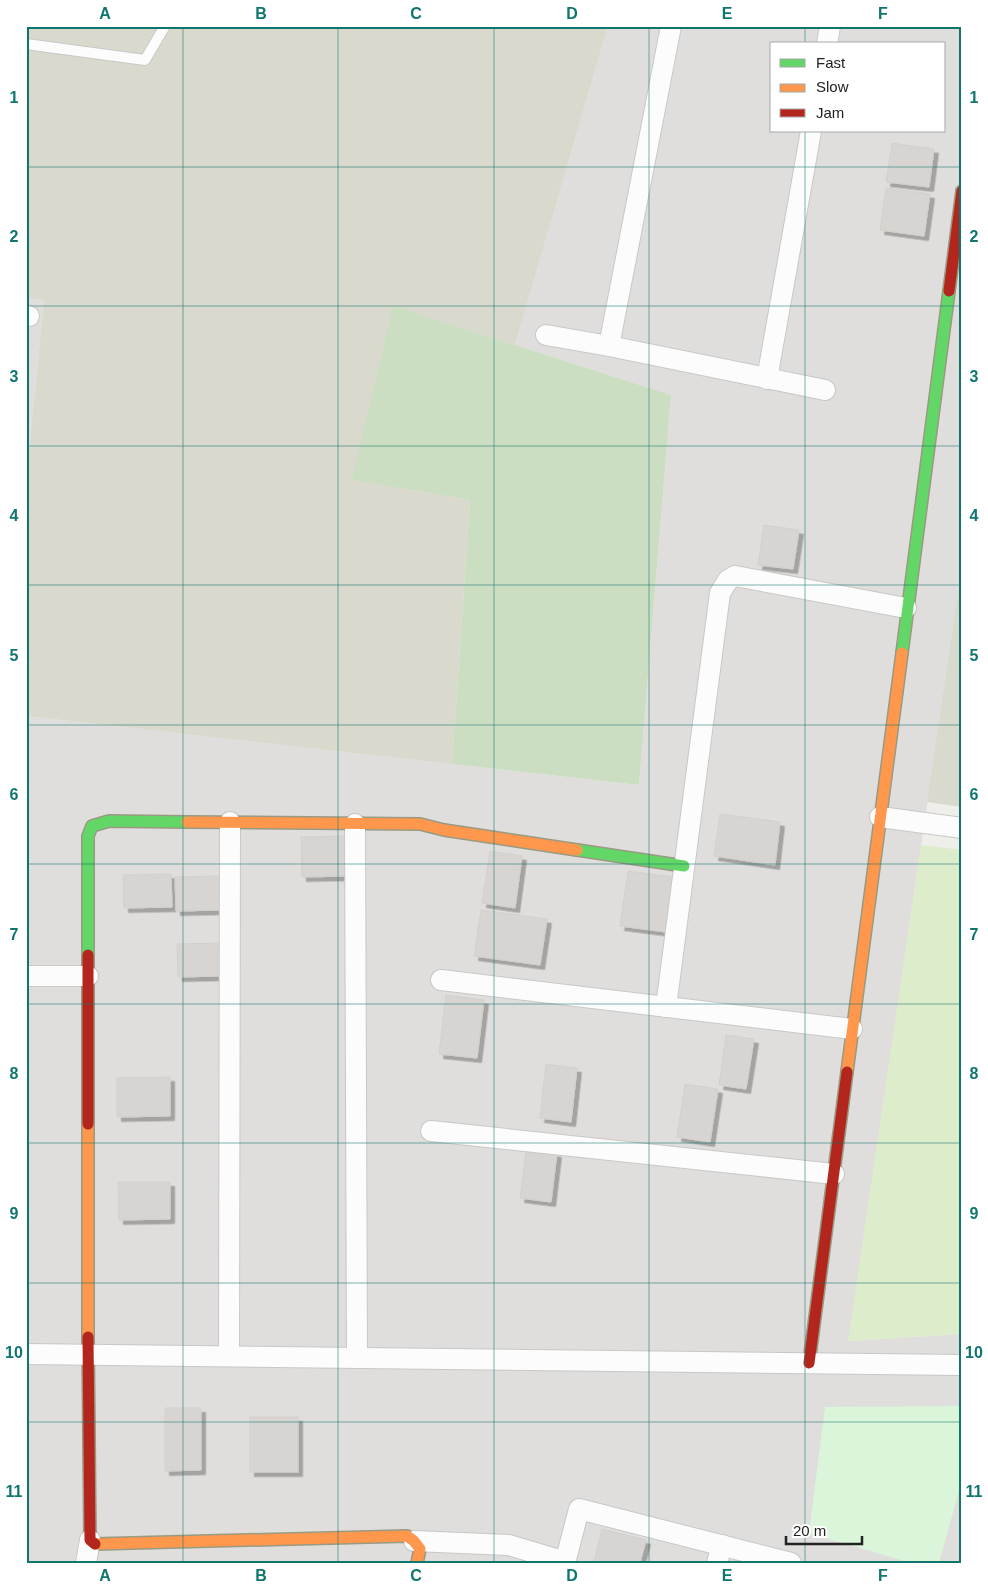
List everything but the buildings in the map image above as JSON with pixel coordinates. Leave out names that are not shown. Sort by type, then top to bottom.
[{"type":"street","points":[[609,346],[671,26]]},
{"type":"street","points":[[827,42],[830,26]]},
{"type":"street","points":[[766,380],[812,132]]},
{"type":"street","points":[[809,1363],[906,608],[962,191]]},
{"type":"street","points":[[546,334],[766,380],[825,390]]},
{"type":"street","points":[[666,1007],[720,592],[728,580],[735,576],[906,608]]},
{"type":"street","points":[[880,817],[962,828]]},
{"type":"street","points":[[86,1563],[90,1540],[88,836],[92,826],[108,821],[420,824],[444,830],[684,866]]},
{"type":"street","points":[[229,1356],[230,822]]},
{"type":"street","points":[[355,824],[357,1358]]},
{"type":"street","points":[[26,976],[88,976]]},
{"type":"street","points":[[441,980],[852,1029]]},
{"type":"street","points":[[431,1131],[834,1174]]},
{"type":"street","points":[[26,1354],[962,1365]]},
{"type":"street","points":[[414,1541],[509,1545],[566,1562],[579,1509],[719,1554],[791,1563]]},
{"type":"street","points":[[90,1540],[94,1544],[407,1536],[420,1549],[417,1563]]},
{"type":"lane","points":[[26,44],[145,60],[165,26]]},
{"type":"shaded area","points":[[26,26],[608,26],[515,345],[393,307],[353,480],[470,500],[452,764],[26,716],[26,481],[44,300],[26,298]]},
{"type":"shaded area","points":[[608,26],[962,26],[962,565],[849,1341],[962,1334],[962,1563],[26,1563],[26,716],[639,785],[671,395],[515,345]]},
{"type":"shaded area","points":[[26,298],[44,300],[26,481]]},
{"type":"shaded area","points":[[962,565],[962,807],[927,802]]},
{"type":"green space","points":[[393,306],[671,395],[639,785],[452,764],[470,500],[352,480]]},
{"type":"green space","points":[[921,845],[962,850],[962,1334],[848,1341]]},
{"type":"green space","points":[[962,1406],[962,1480],[939,1563],[911,1563],[809,1533],[825,1407]]},
{"type":"traffic: fast","points":[[902,653],[949,291]]},
{"type":"traffic: fast","points":[[88,955],[88,836],[92,826],[109,821],[187,822]]},
{"type":"traffic: fast","points":[[577,850],[684,866]]},
{"type":"traffic: slow","points":[[847,1072],[902,653]]},
{"type":"traffic: slow","points":[[187,822],[420,824],[444,830],[577,850]]},
{"type":"traffic: slow","points":[[88,1124],[88,1337]]},
{"type":"traffic: slow","points":[[95,1544],[407,1536],[420,1549],[417,1563]]},
{"type":"traffic: jam","points":[[949,291],[962,191]]},
{"type":"traffic: jam","points":[[88,955],[88,1124]]},
{"type":"traffic: jam","points":[[809,1363],[847,1072]]},
{"type":"traffic: jam","points":[[88,1337],[90,1540],[95,1544]]}]
